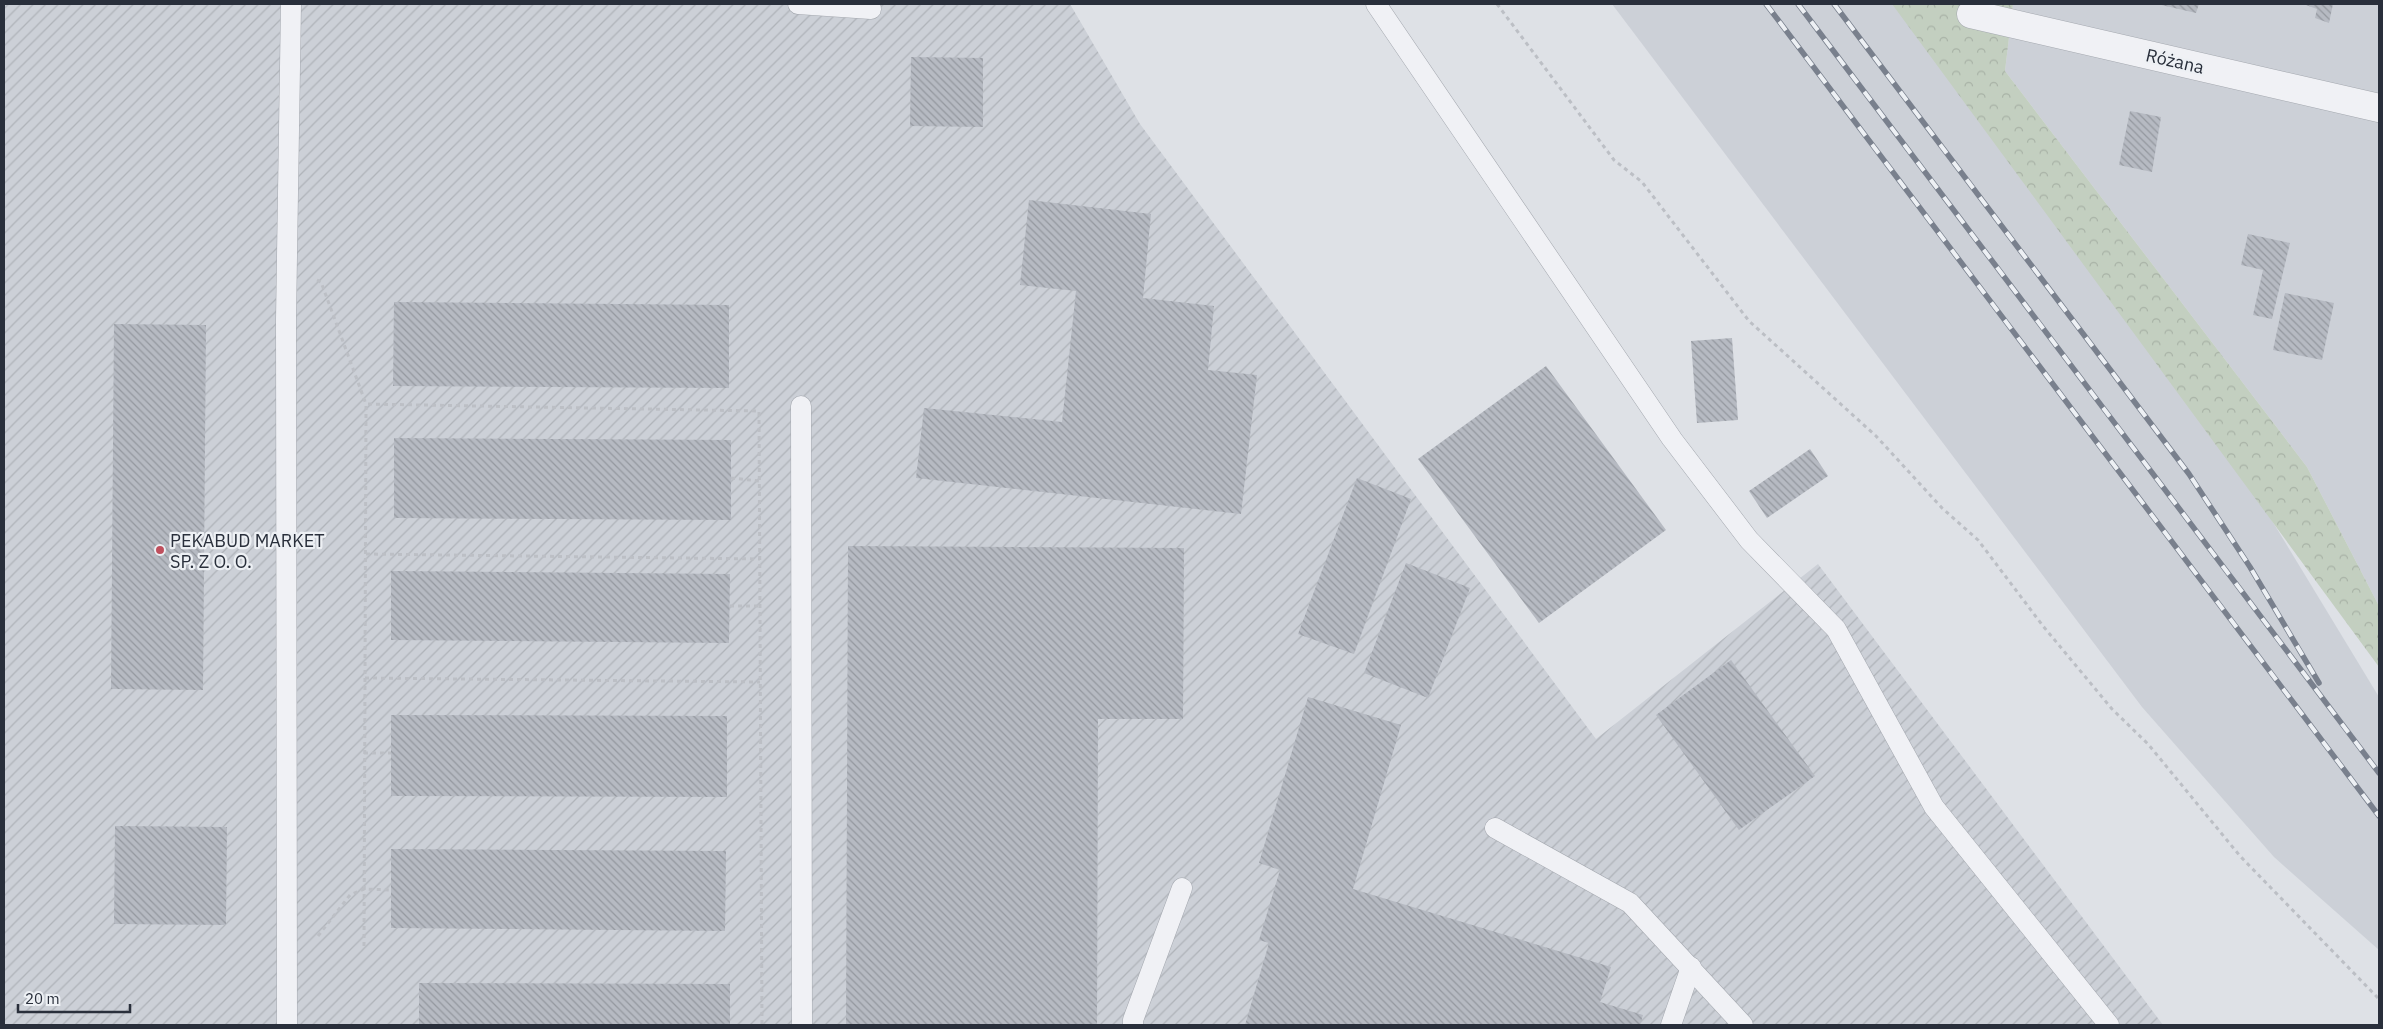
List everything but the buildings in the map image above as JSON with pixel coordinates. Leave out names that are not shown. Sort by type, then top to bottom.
[{"type":"street","name":"Różana","points":[[1971,14],[2379,108]]},
{"type":"lane","points":[[287,1025],[287,270],[291,4]]},
{"type":"lane","points":[[798,4],[871,9]]},
{"type":"lane","points":[[1376,4],[1672,439],[1749,540],[1836,629],[1934,807],[2109,1025]]},
{"type":"lane","points":[[801,406],[802,1025]]},
{"type":"lane","points":[[1495,828],[1630,903],[1743,1025]]},
{"type":"lane","points":[[1133,1025],[1133,1020],[1182,888]]},
{"type":"lane","points":[[1671,1025],[1691,967]]},
{"type":"path","points":[[1497,4],[1614,160],[1642,182],[1749,321],[1876,436],[1942,508],[1978,540],[2042,626],[2112,709],[2148,744],[2240,856],[2379,999]]},
{"type":"path","points":[[287,270],[321,282],[366,404],[364,946]]},
{"type":"path","points":[[366,404],[759,411],[762,1025]]},
{"type":"path","points":[[731,478],[759,481]]},
{"type":"path","points":[[366,554],[760,559]]},
{"type":"path","points":[[730,606],[760,606]]},
{"type":"path","points":[[365,678],[760,682]]},
{"type":"path","points":[[364,752],[391,753]]},
{"type":"path","points":[[317,938],[350,895],[364,889],[391,890]]},
{"type":"shaded area","points":[[4,4],[1070,4],[1140,124],[1596,739],[1818,564],[2163,1025],[4,1025]]},
{"type":"shaded area","points":[[1612,4],[1895,4],[2237,463],[2379,697],[2379,950],[2274,857],[2142,707]]},
{"type":"shaded area","points":[[2013,4],[2379,4],[2379,606],[2307,467],[2005,71]]},
{"type":"green space","points":[[1892,4],[2013,4],[2005,71],[2307,467],[2379,606],[2379,667]]},
{"type":"railway","points":[[1766,4],[2379,816]]},
{"type":"railway","points":[[1798,4],[2379,773]]},
{"type":"railway","points":[[1834,4],[2189,474],[2250,567],[2319,683]]},
{"type":"place","name":"PEKABUD MARKET SP. Z O. O.","points":[[160,550]]}]
